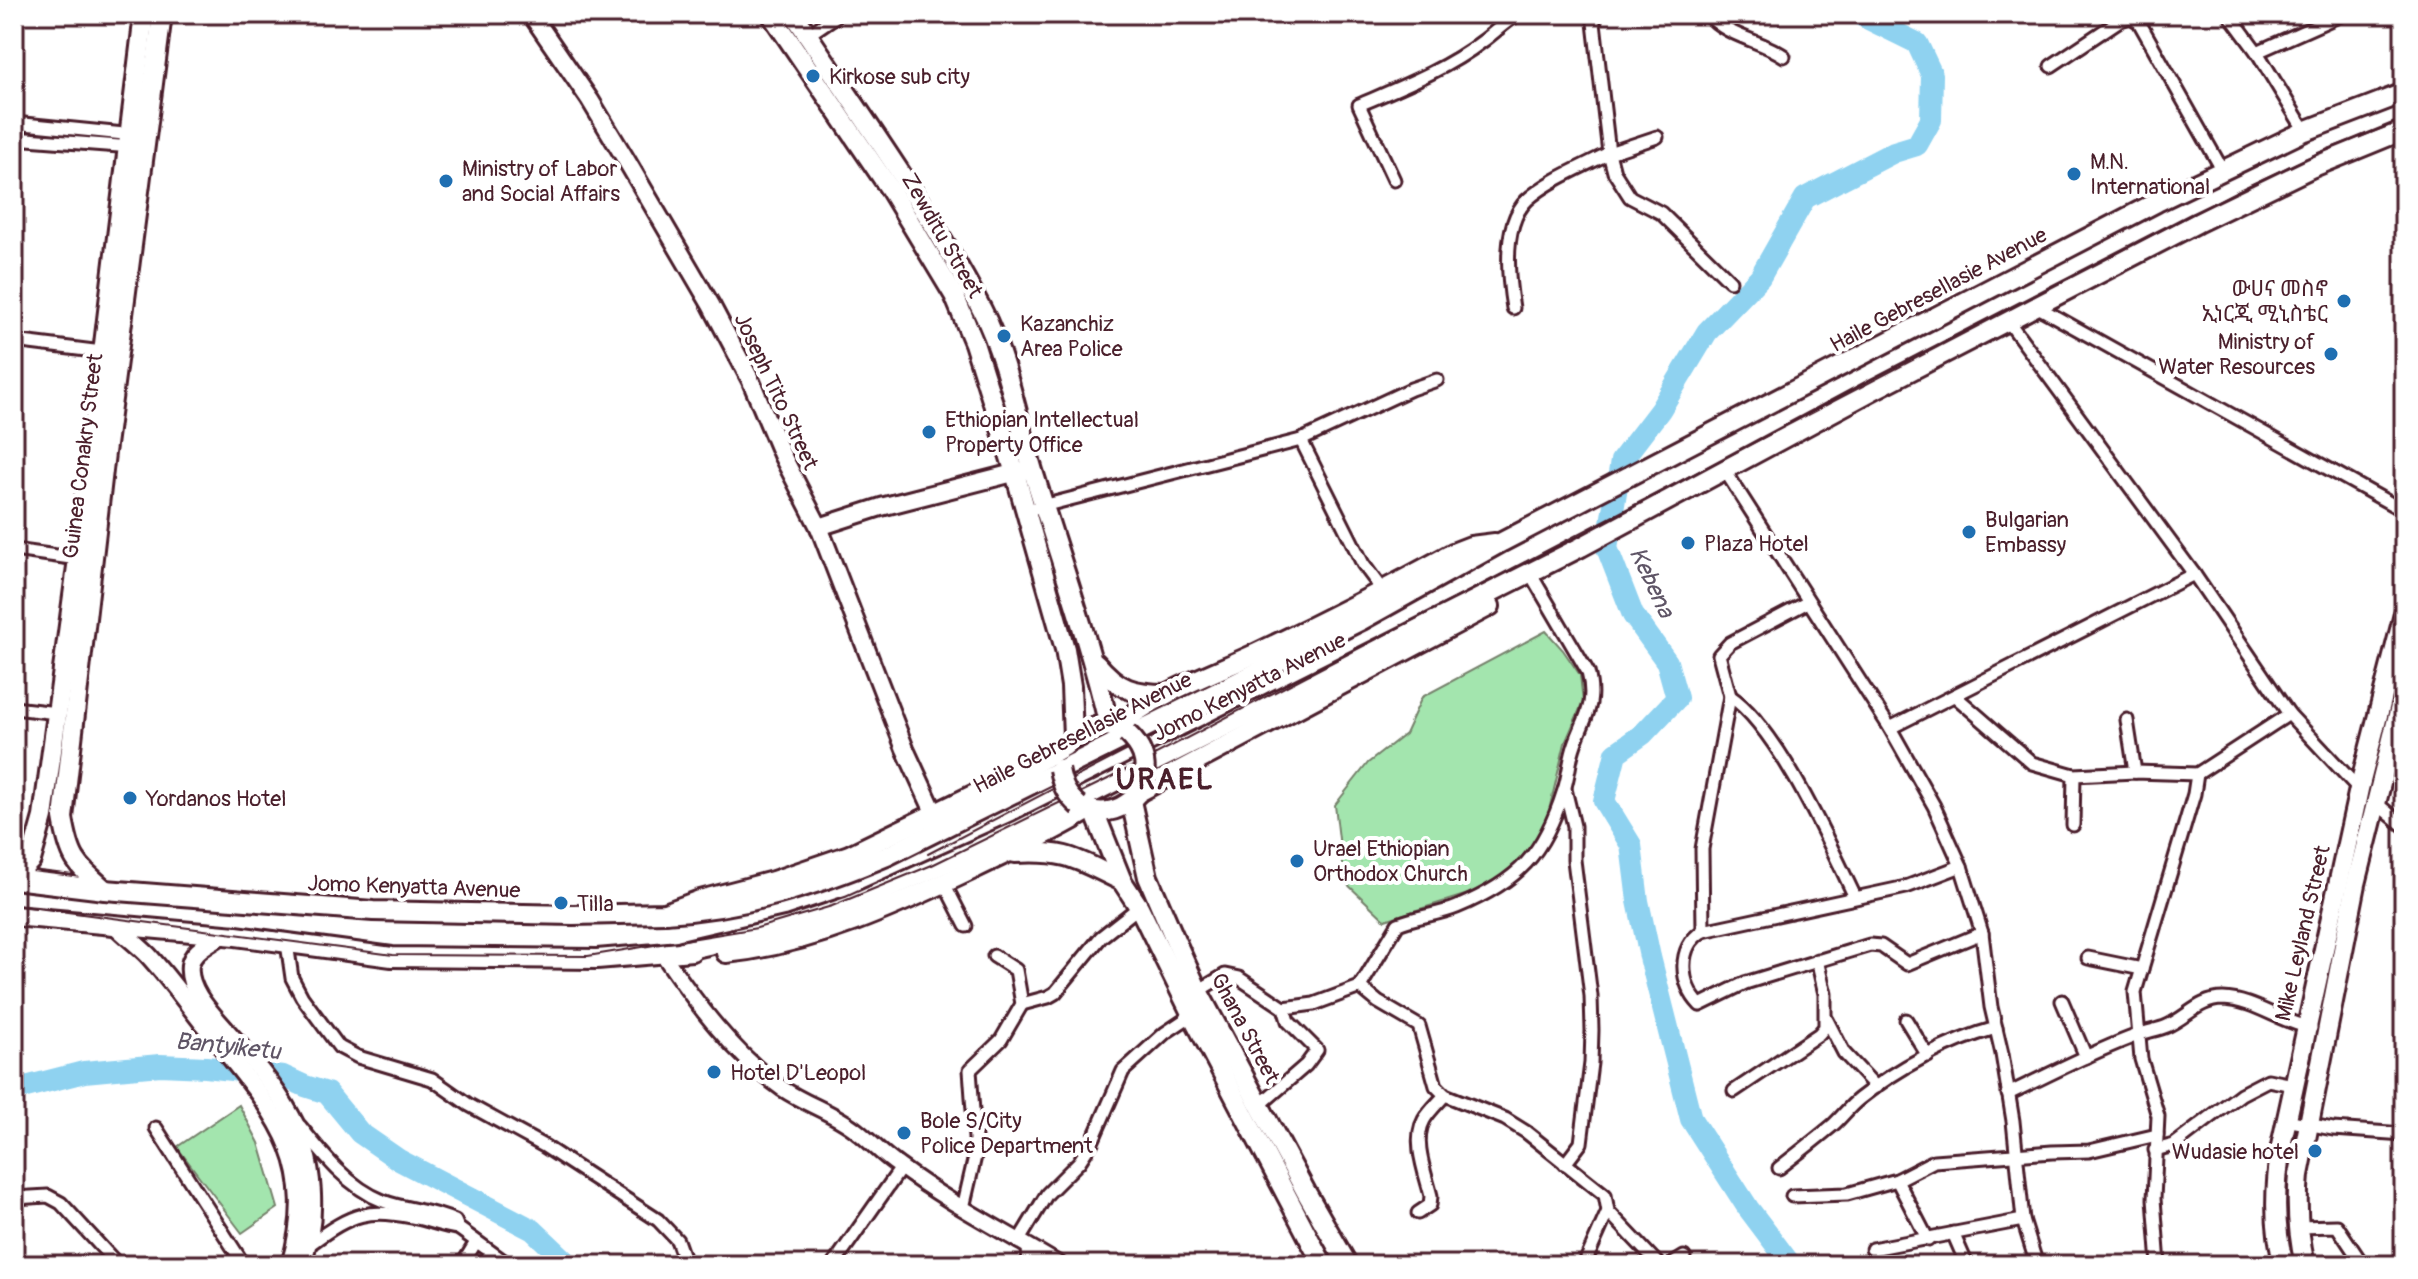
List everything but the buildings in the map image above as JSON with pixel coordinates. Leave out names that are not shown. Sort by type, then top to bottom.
[{"type":"main road","name":"Guinea Conakry Street","points":[[14,878],[31,860],[43,817],[57,713],[71,664],[136,142],[144,14]]},
{"type":"main road","name":"Guinea Conakry Street","points":[[136,142],[162,14]]},
{"type":"main road","name":"Joseph Tito Street","points":[[531,14],[597,111],[711,305],[750,379],[782,455],[819,527],[905,749],[934,812]]},
{"type":"main road","name":"Zewditu Street","points":[[771,14],[890,189],[954,295],[1024,470],[1035,508],[1070,673],[1069,742]]},
{"type":"main road","name":"Zewditu Street","points":[[794,14],[885,148],[983,313],[1010,388],[1024,470]]},
{"type":"main road","name":"Haile Gebresellasie Avenue","points":[[665,913],[735,906],[837,877],[887,856],[1362,620],[1502,542],[2157,202],[2305,131],[2404,93]]},
{"type":"main road","points":[[1724,469],[2197,223],[2297,175],[2404,130]]},
{"type":"main road","name":"Guinea Conakry Street","points":[[105,890],[77,864],[69,849],[63,818],[78,559],[102,352],[117,308]]},
{"type":"main road","name":"Jomo Kenyatta Avenue","points":[[682,951],[790,926],[850,906],[930,872],[1526,575],[1724,469]]},
{"type":"main road","points":[[819,527],[881,507],[1024,470]]},
{"type":"main road","name":"Zewditu Street","points":[[1035,508],[1117,729]]},
{"type":"main road","name":"Haile Gebresellasie Avenue","points":[[1117,729],[1130,716],[1169,694],[1383,591],[1453,553],[1471,546],[1502,542]]},
{"type":"main road","points":[[1138,791],[1143,754],[1137,743],[1117,729],[1084,730],[1069,742],[1059,769],[1069,798],[1087,809],[1108,812],[1138,791],[1506,599],[1526,575]]},
{"type":"main road","name":"Mike Leyland Street","points":[[2284,1265],[2278,1244],[2276,1196],[2277,1170],[2286,1120],[2359,789],[2404,614]]},
{"type":"main road","points":[[1092,657],[1106,675],[1127,690],[1141,694],[1169,694]]},
{"type":"main road","name":"Mike Leyland Street","points":[[2305,1265],[2296,1201],[2299,1175],[2350,912],[2404,691]]},
{"type":"main road","points":[[2376,719],[2395,724]]},
{"type":"main road","name":"Jomo Kenyatta Avenue","points":[[14,878],[105,890],[373,911],[573,915],[665,913],[849,855],[1018,773],[1069,742]]},
{"type":"main road","name":"Ghana Street","points":[[1138,791],[1148,877],[1198,991],[1348,1265]]},
{"type":"main road","points":[[14,916],[287,943],[392,957],[597,959],[682,951],[719,953],[789,941],[877,913],[1005,854],[1087,809]]},
{"type":"main road","name":"Ghana Street","points":[[1087,809],[1323,1265]]},
{"type":"main road","points":[[43,817],[63,818]]},
{"type":"main road","points":[[1005,854],[1042,852],[1067,855],[1122,881]]},
{"type":"main road","points":[[116,926],[147,954],[291,1115],[310,1177],[310,1244],[301,1265]]},
{"type":"main road","points":[[218,1031],[190,973],[190,963],[194,954],[220,936]]},
{"type":"main road","points":[[263,1086],[290,1148],[299,1182],[299,1220],[290,1265]]},
{"type":"street","points":[[792,47],[839,14]]},
{"type":"street","points":[[1394,180],[1359,105],[1433,71],[1482,42],[1518,14]]},
{"type":"street","points":[[1593,14],[1609,153],[1614,172],[1630,197],[1661,213],[1730,281]]},
{"type":"street","points":[[1708,14],[1721,26],[1771,47],[1784,56]]},
{"type":"street","points":[[2229,14],[2257,52],[2305,131]]},
{"type":"street","points":[[2257,52],[2343,14]]},
{"type":"street","points":[[2051,66],[2118,17],[2131,17],[2139,22],[2223,171]]},
{"type":"street","points":[[14,123],[136,142]]},
{"type":"street","points":[[1513,308],[1506,259],[1524,203],[1553,183],[1609,153],[1657,137]]},
{"type":"street","points":[[14,138],[136,142]]},
{"type":"street","points":[[2036,306],[2404,511]]},
{"type":"street","points":[[2008,321],[2194,574],[2289,714],[2359,789]]},
{"type":"street","points":[[14,341],[102,352]]},
{"type":"street","points":[[1035,508],[1301,440],[1437,380]]},
{"type":"street","points":[[1301,440],[1363,564],[1383,591]]},
{"type":"street","points":[[1724,469],[1890,728],[1934,806],[1961,866],[1982,933],[1987,986],[2008,1094],[2023,1220],[2037,1265]]},
{"type":"street","points":[[14,550],[78,559]]},
{"type":"street","points":[[1890,728],[2194,574]]},
{"type":"street","points":[[1284,1008],[1314,1004],[1360,987],[1398,924],[1454,908],[1485,894],[1524,867],[1538,851],[1565,788],[1572,752],[1592,702],[1588,672],[1526,575]]},
{"type":"street","points":[[1703,931],[1702,849],[1730,696],[1719,655],[1730,643],[1808,602]]},
{"type":"street","points":[[1730,696],[1745,706],[1764,728],[1809,805],[1855,897]]},
{"type":"street","points":[[1955,696],[2032,763],[2074,775],[2135,772],[2197,774],[2289,714]]},
{"type":"street","points":[[14,708],[57,713]]},
{"type":"street","points":[[2127,720],[2135,772]]},
{"type":"street","points":[[2159,1265],[2154,1199],[2158,1116],[2141,1059],[2135,992],[2194,794],[2197,774]]},
{"type":"street","points":[[2073,825],[2074,775]]},
{"type":"street","points":[[1565,788],[1574,826],[1574,860],[1592,1030],[1581,1143],[1565,1164]]},
{"type":"street","points":[[2376,803],[2404,826]]},
{"type":"street","points":[[1961,866],[1906,887],[1703,931],[1693,937],[1684,958],[1688,992],[1700,1005],[1745,983],[1870,945],[1881,946],[1907,964],[1982,933]]},
{"type":"street","points":[[944,883],[966,926]]},
{"type":"street","points":[[1022,1004],[1055,993],[1101,937],[1139,907]]},
{"type":"street","points":[[287,943],[292,978],[339,1047],[358,1057],[432,1079],[469,1105],[544,1146],[658,1220],[677,1240],[682,1254],[679,1265]]},
{"type":"street","points":[[662,953],[708,1015],[759,1071],[796,1097],[838,1118],[901,1168],[963,1208],[1060,1265]]},
{"type":"street","points":[[963,1208],[976,1152],[970,1070],[1001,1040],[1022,1004],[1016,970],[994,956]]},
{"type":"street","points":[[2088,958],[2142,969]]},
{"type":"street","points":[[1817,960],[1827,1020],[1844,1053],[1876,1087]]},
{"type":"street","points":[[1198,991],[1220,976],[1230,975],[1252,985],[1284,1008],[1288,1021],[1317,1050],[1306,1065],[1261,1104]]},
{"type":"street","points":[[1360,987],[1378,1002],[1419,1026],[1436,1086],[1445,1095],[1457,1103],[1505,1119],[1526,1132],[1605,1195],[1608,1211],[1659,1265]]},
{"type":"street","points":[[2008,1094],[2139,1034],[2166,1026],[2209,1001],[2224,999],[2244,1003],[2306,1027],[2327,1031]]},
{"type":"street","points":[[2062,1001],[2086,1057]]},
{"type":"street","points":[[1029,1265],[1023,1244],[1047,1194],[1079,1162],[1092,1142],[1123,1071],[1165,1033],[1192,1015]]},
{"type":"street","points":[[1734,1091],[1819,1034],[1827,1020]]},
{"type":"street","points":[[1906,1020],[1928,1056]]},
{"type":"street","points":[[1779,1168],[1876,1087],[1928,1056],[1996,1028]]},
{"type":"street","points":[[2155,1150],[2174,1145],[2241,1094],[2268,1080],[2293,1085]]},
{"type":"street","points":[[1418,1213],[1430,1205],[1431,1196],[1419,1142],[1420,1131],[1424,1121],[1445,1095]]},
{"type":"street","points":[[273,1112],[291,1115],[325,1157],[362,1190],[384,1202],[447,1217],[455,1221],[458,1228]]},
{"type":"street","points":[[2286,1120],[2402,1137]]},
{"type":"street","points":[[156,1128],[244,1265]]},
{"type":"street","points":[[1792,1196],[1847,1194],[1897,1180],[1934,1161],[2089,1151],[2157,1135]]},
{"type":"street","points":[[833,1265],[901,1168]]},
{"type":"street","points":[[1897,1180],[1928,1240]]},
{"type":"street","points":[[14,1198],[48,1196],[61,1203],[118,1265]]},
{"type":"street","points":[[1584,1265],[1608,1211]]},
{"type":"street","points":[[310,1244],[338,1224],[363,1214],[399,1215],[458,1228],[509,1265]]},
{"type":"street","points":[[1872,1249],[2023,1220]]},
{"type":"street","points":[[2298,1227],[2337,1226],[2363,1265]]},
{"type":"street","points":[[1953,1233],[1967,1265]]},
{"type":"street","points":[[462,1265],[476,1242]]},
{"type":"street","points":[[1671,1265],[1684,1257]]},
{"type":"green space","points":[[1546,631],[1580,675],[1583,702],[1565,743],[1545,827],[1523,862],[1484,889],[1385,920],[1344,881],[1335,805],[1368,763],[1405,734],[1422,697]]},
{"type":"green space","points":[[239,1105],[259,1143],[278,1208],[242,1233],[177,1147]]},
{"type":"waterway","name":"Kebena","points":[[1791,1265],[1748,1208],[1691,1119],[1650,957],[1638,901],[1631,845],[1604,801],[1616,753],[1643,734],[1677,698],[1667,662],[1633,615],[1607,548],[1621,461],[1660,410],[1707,332],[1760,277],[1805,198],[1894,152],[1917,145],[1931,120],[1932,75],[1917,43],[1858,14]]},
{"type":"waterway","name":"Bantyiketu","points":[[14,1090],[84,1072],[160,1065],[283,1076],[327,1093],[360,1133],[399,1160],[533,1230],[570,1265]]},
{"type":"tram line","points":[[14,905],[393,955],[588,956],[757,928],[832,906],[932,865],[1112,777],[2237,191],[2318,153],[2404,120]]},
{"type":"tram line","points":[[928,854],[1147,740],[1245,694]]},
{"type":"place","name":"Kirkose sub city","points":[[813,76]]},
{"type":"place","name":"M.N. International","points":[[2074,174]]},
{"type":"place","name":"Ministry of Labor and Social Affairs","points":[[446,181]]},
{"type":"place","name":"ውሀና መስኖ ኢነርጂ ሚኒስቴር","points":[[2344,301]]},
{"type":"place","name":"Kazanchiz Area Police","points":[[1004,336]]},
{"type":"place","name":"Ministry of Water Resources","points":[[2331,354]]},
{"type":"place","name":"Ethiopian Intellectual Property Office","points":[[929,432]]},
{"type":"place","name":"Bulgarian Embassy","points":[[1969,532]]},
{"type":"place","name":"Plaza Hotel","points":[[1688,543]]},
{"type":"place","name":"Yordanos Hotel","points":[[130,798]]},
{"type":"place","name":"Urael Ethiopian Orthodox Church","points":[[1297,861]]},
{"type":"place","name":"Tilla","points":[[561,903]]},
{"type":"place","name":"Hotel D'Leopol","points":[[714,1072]]},
{"type":"place","name":"Bole S/City Police Department","points":[[904,1133]]},
{"type":"place","name":"Wudasie hotel","points":[[2315,1151]]},
{"type":"district","name":"URAEL","points":[[1165,779]]}]
